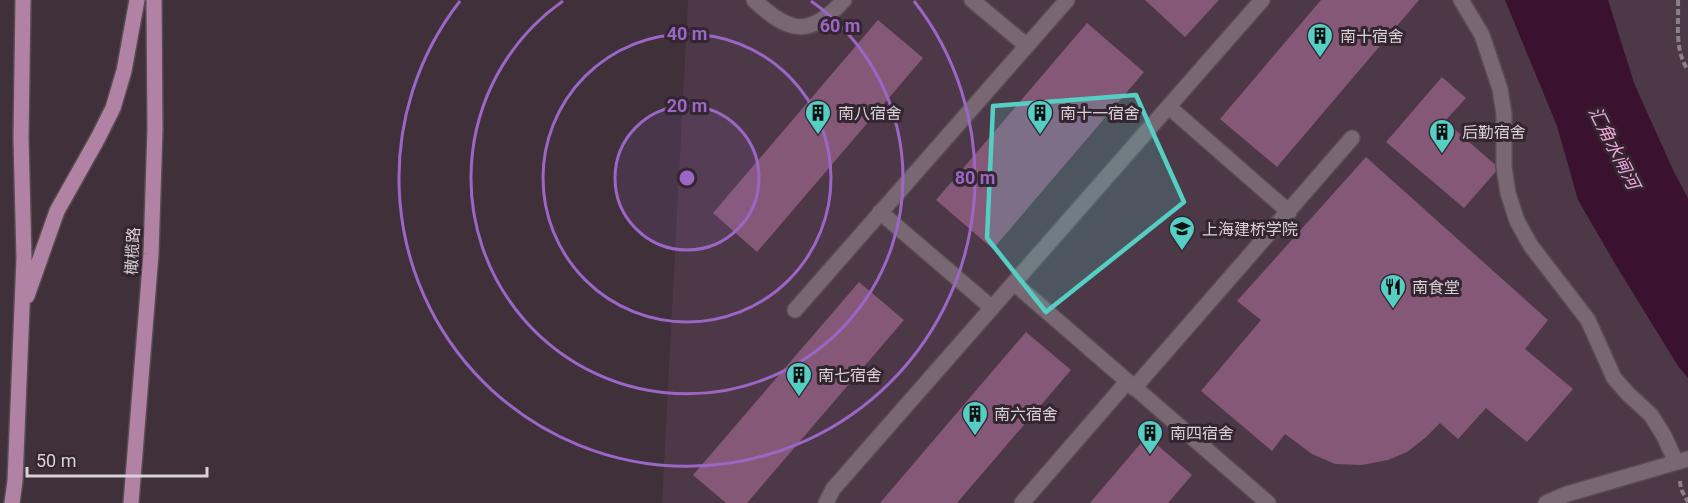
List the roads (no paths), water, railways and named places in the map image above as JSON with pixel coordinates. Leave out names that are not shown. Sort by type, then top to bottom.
[{"type":"main road","points":[[12,503],[15,481],[24,258],[21,138],[23,0]]},
{"type":"main road","points":[[21,313],[57,211],[113,108],[124,71],[137,0]]},
{"type":"main road","name":"橄榄路","points":[[131,503],[151,254],[155,129],[154,0]]},
{"type":"street","points":[[753,0],[783,24],[796,27],[822,21],[844,0]]},
{"type":"street","points":[[972,0],[1027,46]]},
{"type":"street","points":[[795,310],[1067,0]]},
{"type":"street","points":[[826,503],[833,489],[1262,0]]},
{"type":"street","points":[[1461,0],[1482,35],[1500,89],[1504,114],[1504,167],[1508,193],[1517,221],[1531,246],[1588,320],[1614,378],[1651,415],[1682,460],[1567,494],[1546,503]]},
{"type":"street","points":[[1169,107],[1289,212]]},
{"type":"street","points":[[1022,503],[1289,212],[1352,138]]},
{"type":"street","points":[[880,212],[992,308]]},
{"type":"street","points":[[1014,283],[1268,503]]},
{"type":"water","name":"汇角水闸河","points":[[1505,0],[1608,0],[1634,83],[1688,198],[1688,378],[1678,366],[1578,200],[1557,126]]},
{"type":"place","name":"南十宿舍","points":[[1320,59]]},
{"type":"place","name":"南八宿舍","points":[[818,136]]},
{"type":"place","name":"南十一宿舍","points":[[1040,136]]},
{"type":"place","name":"后勤宿舍","points":[[1442,155]]},
{"type":"place","name":"上海建桥学院","points":[[1182,252]]},
{"type":"place","name":"南食堂","points":[[1393,310]]},
{"type":"place","name":"南七宿舍","points":[[799,398]]},
{"type":"place","name":"南六宿舍","points":[[975,437]]},
{"type":"place","name":"南四宿舍","points":[[1150,456]]}]
